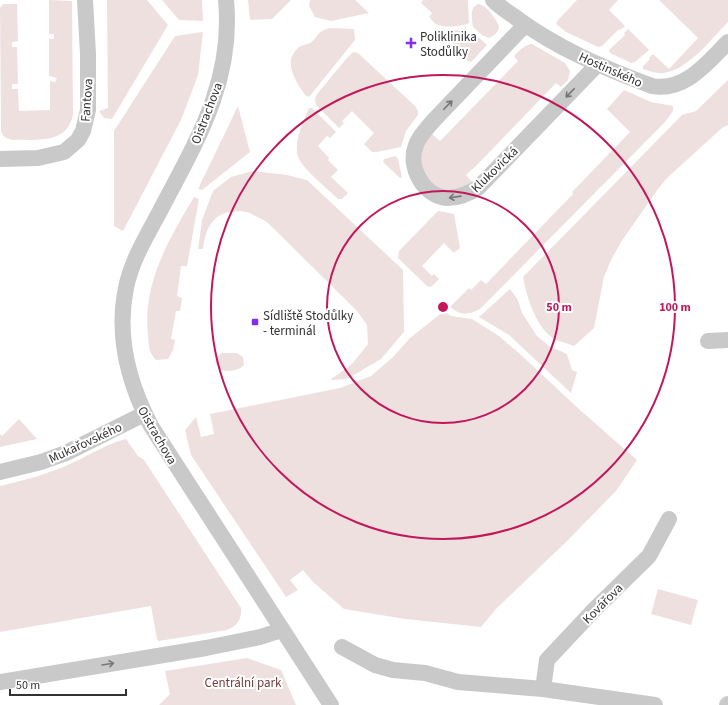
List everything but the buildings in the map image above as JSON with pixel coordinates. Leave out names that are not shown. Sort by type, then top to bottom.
[{"type":"street","name":"Fantova","points":[[0,159],[38,158],[64,152],[75,143],[83,131],[88,110],[88,54],[85,0]]},
{"type":"street","name":"Oistrachova","points":[[226,0],[226,44],[216,93],[203,127],[138,254],[126,288],[123,324],[126,360],[137,398],[144,414],[167,453],[331,705]]},
{"type":"street","name":"Hostinského","points":[[493,0],[543,37],[597,65],[652,86],[664,88],[683,82],[700,71],[728,42]]},
{"type":"street","name":"Klukovická","points":[[525,25],[434,120],[420,137],[416,145],[413,160],[417,174],[426,187],[438,196],[448,198],[458,197],[471,193],[479,187],[597,65]]},
{"type":"street","points":[[708,341],[728,340]]},
{"type":"street","name":"Mukařovského","points":[[0,472],[41,462],[66,453],[144,414]]},
{"type":"street","name":"Kovářova","points":[[543,689],[548,660],[593,611],[649,556],[669,519]]},
{"type":"street","points":[[0,682],[235,642],[282,630]]},
{"type":"street","points":[[342,646],[375,665],[393,670],[425,673],[458,682],[543,689],[655,705]]},
{"type":"green space","points":[[49,0],[72,1],[73,115],[69,125],[57,136],[41,140],[11,140],[4,136],[1,131],[0,8],[3,4],[17,4],[18,41],[12,42],[12,47],[17,47],[18,84],[12,84],[12,89],[18,89],[19,111],[50,110],[50,81],[55,82],[57,78],[49,76],[49,39],[54,39],[54,34],[49,34]]},
{"type":"green space","points":[[107,0],[147,0],[168,25],[112,119],[104,118],[99,111],[108,108]]},
{"type":"green space","points":[[162,0],[202,0],[203,21],[179,20]]},
{"type":"green space","points":[[248,0],[291,0],[272,19],[250,20]]},
{"type":"green space","points":[[310,0],[355,0],[369,13],[331,21],[315,17],[309,6]]},
{"type":"green space","points":[[423,0],[468,0],[469,23],[453,26],[436,24],[429,17],[432,13],[421,3]]},
{"type":"green space","points":[[577,0],[618,0],[609,10],[625,26],[620,30],[619,29],[602,46],[598,47],[566,32],[556,24]]},
{"type":"green space","points":[[659,0],[728,0],[728,22],[691,60],[673,71],[664,73],[643,69],[643,66],[653,54],[669,69],[698,38]]},
{"type":"green space","points":[[478,4],[488,9],[499,26],[496,34],[489,38],[482,35],[473,27],[472,11]]},
{"type":"green space","points":[[330,28],[354,29],[355,40],[309,97],[305,95],[295,79],[291,67],[292,55],[299,47],[310,43],[315,39],[320,32]]},
{"type":"green space","points":[[628,29],[649,50],[635,62],[631,63],[610,53],[609,50],[625,35],[624,33]]},
{"type":"green space","points":[[454,30],[474,33],[487,45],[471,62],[468,61],[453,43],[456,40],[450,35],[450,31]]},
{"type":"green space","points":[[203,32],[198,75],[181,120],[123,231],[114,226],[114,131],[175,36]]},
{"type":"green space","points":[[532,44],[565,63],[570,71],[568,80],[561,87],[556,83],[466,175],[474,184],[466,189],[454,191],[445,190],[432,183],[426,177],[421,162],[421,154],[425,141],[431,133],[440,141],[518,61],[514,56],[524,47]]},
{"type":"green space","points":[[355,52],[358,53],[415,106],[418,111],[418,115],[406,131],[401,147],[372,152],[364,144],[374,133],[352,111],[342,121],[344,123],[339,128],[316,105],[315,99],[317,94],[347,58]]},
{"type":"green space","points":[[728,80],[728,125],[722,128],[666,179],[621,242],[604,277],[594,328],[574,346],[556,340],[549,335],[538,321],[530,303],[523,277],[682,115],[696,111]]},
{"type":"green space","points":[[624,90],[651,102],[673,106],[673,111],[665,122],[480,309],[465,314],[450,307],[469,288],[471,290],[481,280],[486,284],[573,194],[572,192],[630,132],[607,109]]},
{"type":"green space","points":[[238,106],[250,152],[202,190],[198,189]]},
{"type":"green space","points":[[309,108],[312,108],[336,132],[330,138],[327,136],[318,146],[329,158],[328,160],[338,170],[331,177],[348,193],[342,199],[338,199],[317,180],[299,159],[297,153],[298,140],[301,126]]},
{"type":"green space","points":[[396,156],[402,177],[400,178],[383,162],[384,159]]},
{"type":"green space","points":[[252,171],[287,175],[307,180],[403,270],[404,332],[381,359],[347,379],[330,380],[352,364],[368,344],[367,325],[357,311],[267,222],[250,213],[236,211],[224,213],[218,216],[210,225],[205,236],[203,249],[198,249],[202,220],[213,191],[231,177]]},
{"type":"green space","points":[[194,197],[199,199],[187,266],[181,266],[177,296],[182,298],[180,311],[176,311],[171,339],[175,340],[173,350],[168,359],[156,360],[150,351],[147,316],[153,280],[159,263],[175,229]]},
{"type":"green space","points":[[439,211],[454,214],[460,248],[454,253],[444,243],[422,266],[432,276],[434,274],[439,279],[432,286],[428,287],[398,258],[399,251]]},
{"type":"green space","points":[[510,289],[518,300],[522,313],[537,336],[549,346],[567,354],[572,370],[577,372],[571,393],[509,335],[479,317]]},
{"type":"green space","points":[[444,311],[451,316],[472,319],[499,336],[637,460],[616,491],[568,540],[496,609],[481,627],[405,619],[344,609],[313,582],[303,570],[290,580],[298,590],[286,597],[191,455],[185,430],[196,417],[201,437],[214,434],[210,414],[340,388],[371,376],[393,357],[410,338]]},
{"type":"green space","points":[[222,353],[237,353],[243,357],[244,365],[239,369],[227,371],[221,370],[218,368],[216,359],[217,356]]},
{"type":"green space","points":[[19,419],[37,439],[0,447],[0,434],[2,436]]},
{"type":"green space","points":[[126,439],[138,456],[144,460],[241,608],[240,619],[234,626],[227,630],[159,641],[157,639],[151,606],[0,632],[0,486],[57,470],[106,446]]},
{"type":"green space","points":[[658,589],[698,600],[691,625],[651,614]]},
{"type":"green space","name":"Centrální park","points":[[247,658],[281,670],[296,705],[159,705],[170,694],[165,671]]},
{"type":"place","name":"Poliklinika Stodůlky","points":[[411,43]]},
{"type":"place","name":"Sídliště Stodůlky - terminál","points":[[255,322]]}]
